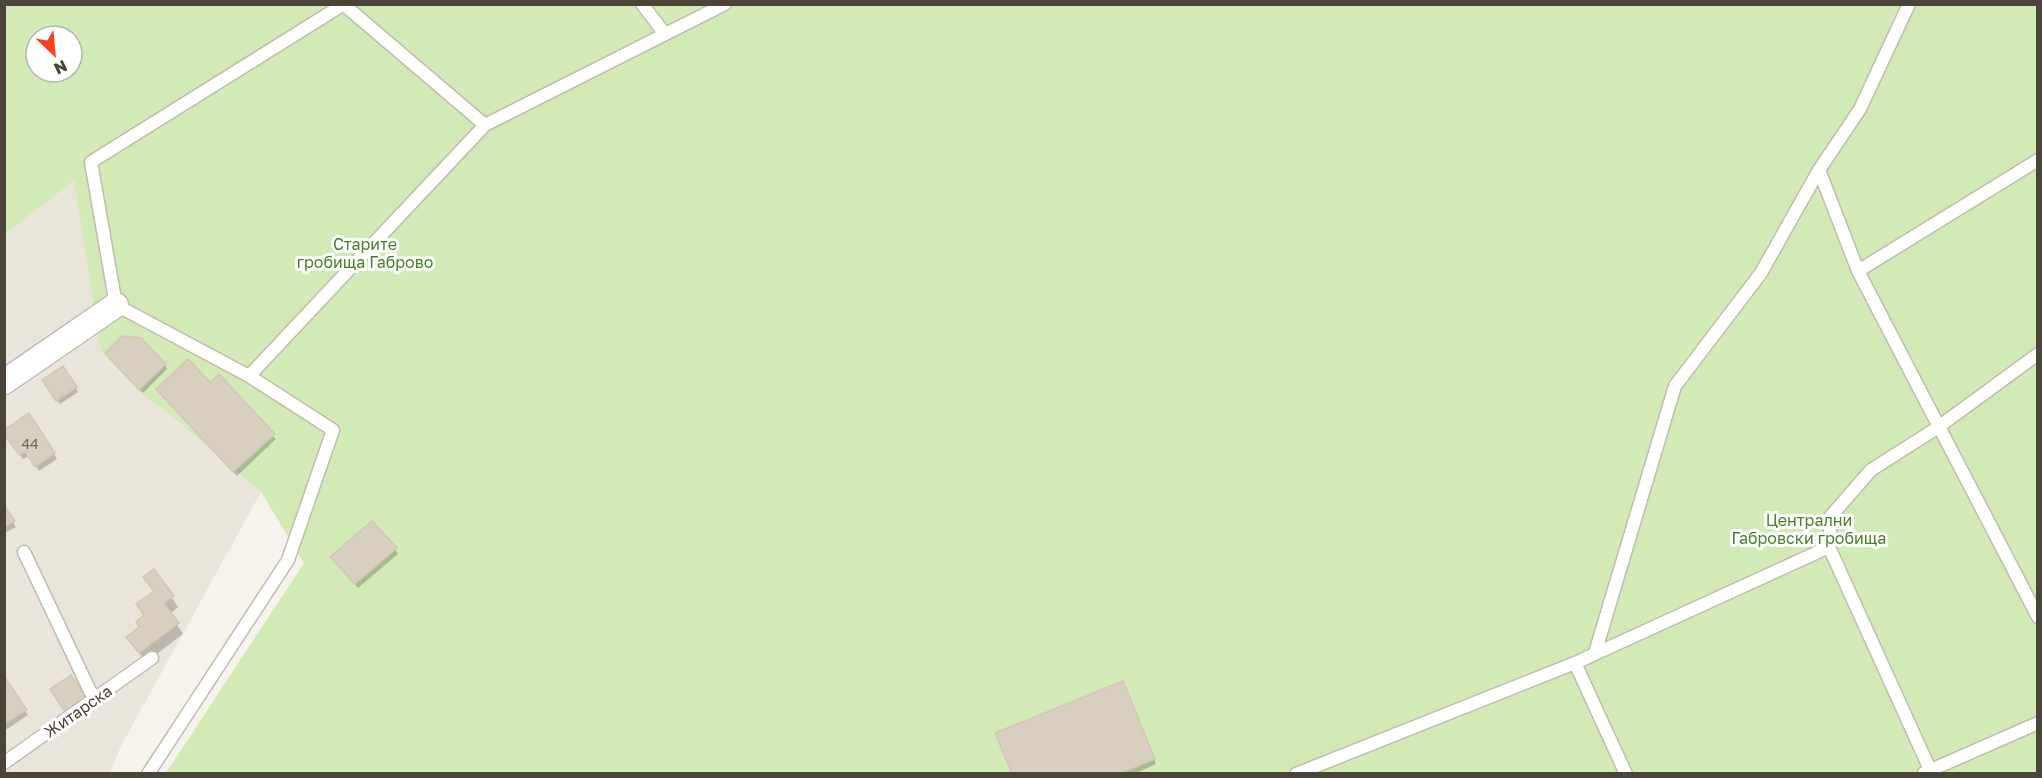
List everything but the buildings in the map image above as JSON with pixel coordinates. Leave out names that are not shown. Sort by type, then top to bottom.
[{"type":"street","points":[[4,382],[116,305]]},
{"type":"lane","points":[[642,4],[665,34]]},
{"type":"lane","points":[[249,376],[484,125],[725,4]]},
{"type":"lane","points":[[1595,653],[1675,386],[1761,273],[1819,170],[1860,109],[1909,4]]},
{"type":"lane","points":[[148,774],[288,560],[333,430],[249,376],[116,305],[91,162],[343,5],[484,125]]},
{"type":"lane","points":[[1858,271],[2037,160]]},
{"type":"lane","points":[[1819,170],[1858,271],[1937,428],[2037,617]]},
{"type":"lane","points":[[2037,354],[1937,428],[1871,470],[1831,516],[1828,547],[1928,772],[2037,723]]},
{"type":"lane","points":[[1302,773],[1575,663],[1828,547]]},
{"type":"lane","points":[[24,552],[90,691],[96,698]]},
{"type":"lane","name":"Житарска","points":[[4,763],[152,658]]},
{"type":"lane","points":[[1575,663],[1626,774]]},
{"type":"shaded area","points":[[74,181],[101,352],[145,397],[162,408],[261,492],[121,746],[110,773],[5,774],[5,234]]},
{"type":"green space","points":[[4,5],[2037,5],[2037,773],[166,773],[304,563],[261,492],[162,408],[145,397],[101,352],[74,181],[5,234]]},
{"type":"park label","name":"Старите гробища Габрово","points":[[365,253]]},
{"type":"park label","name":"Централни Габровски гробища","points":[[1809,529]]}]
